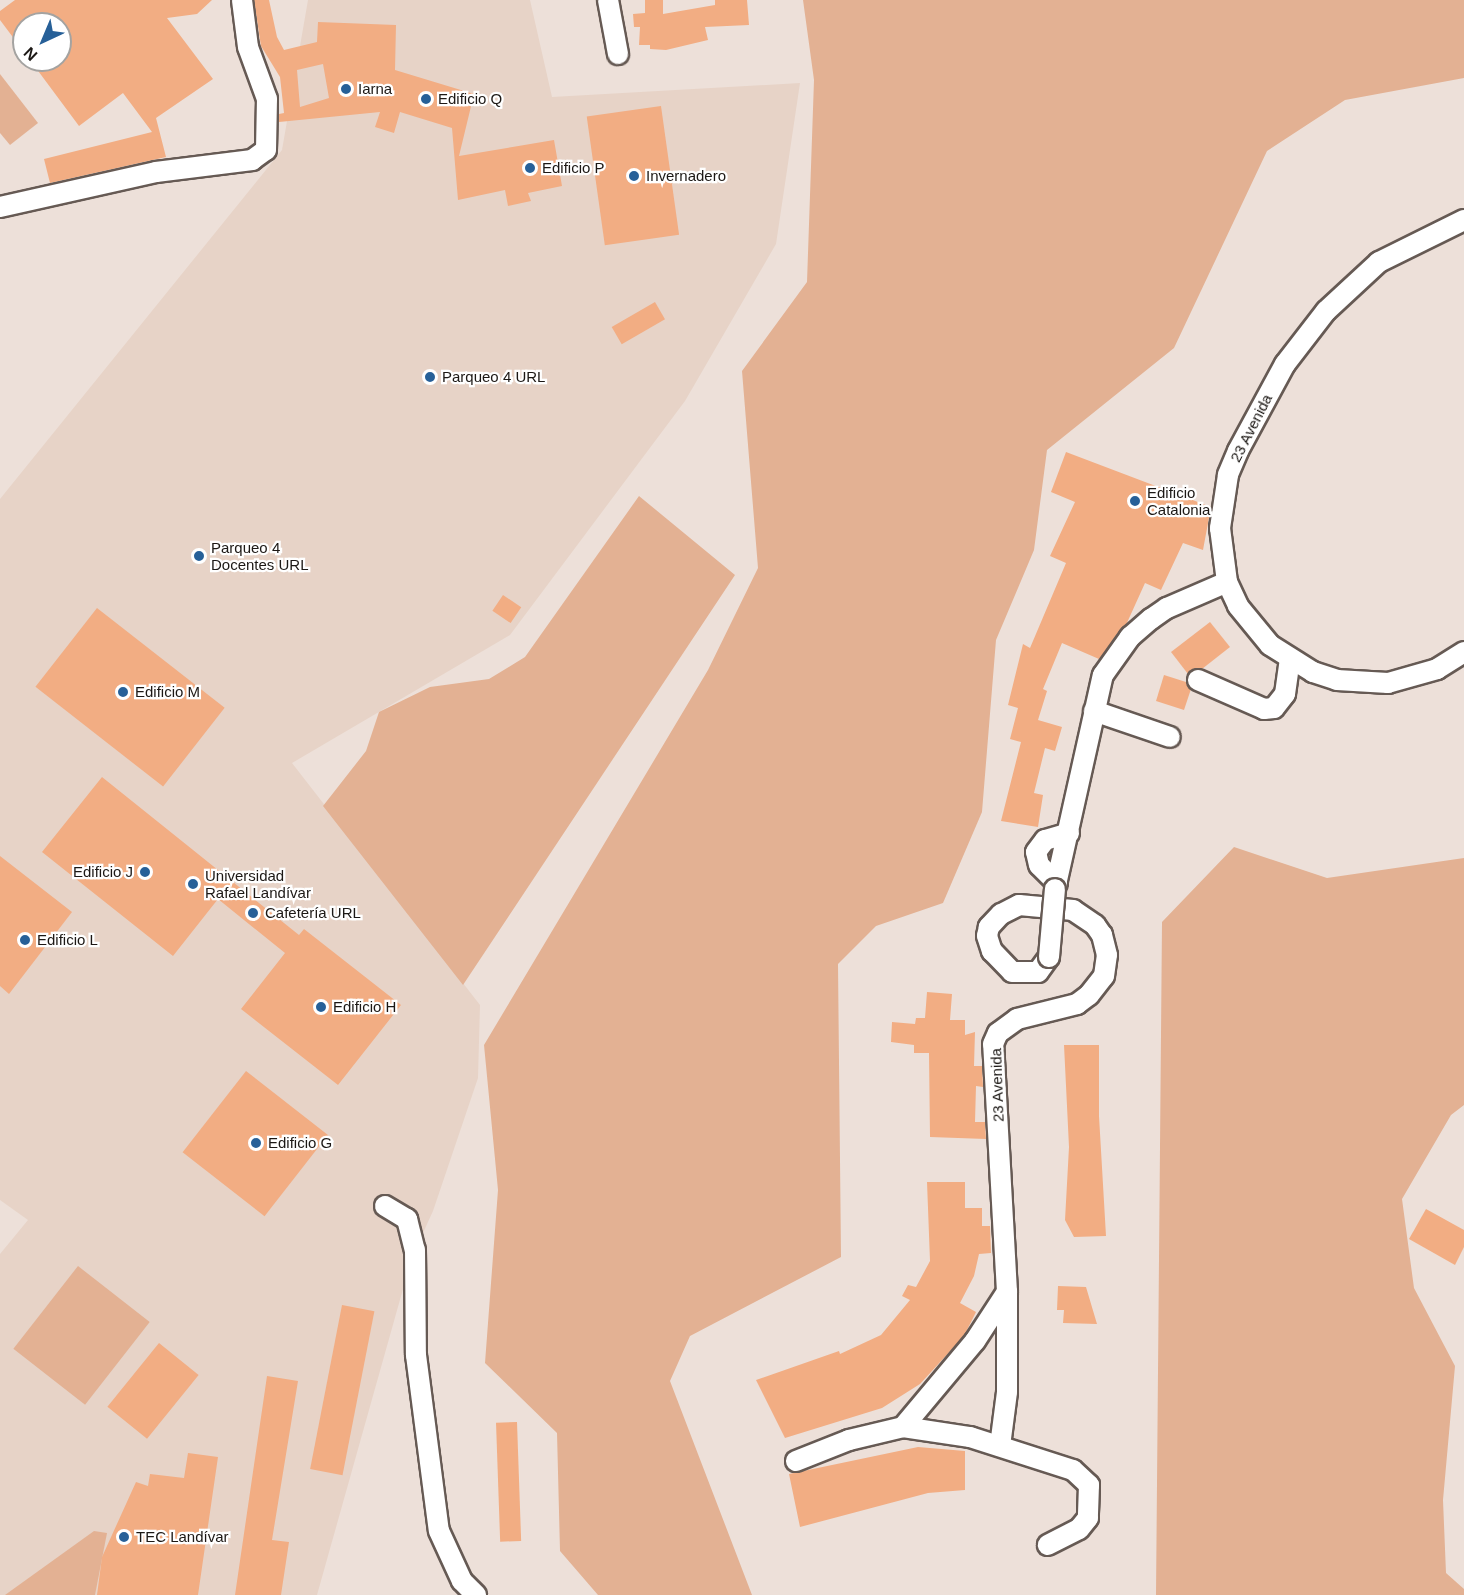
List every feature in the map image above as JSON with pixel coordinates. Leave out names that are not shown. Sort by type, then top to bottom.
[{"type":"street","points":[[0,207],[156,172],[252,160],[266,150],[267,99],[248,47],[242,0]]},
{"type":"street","points":[[608,0],[618,54]]},
{"type":"street","name":"23 Avenida","points":[[1000,1446],[1008,1392],[1007,1292],[993,1044],[998,1033],[1017,1019],[1077,1004],[1089,995],[1104,976],[1107,955],[1102,935],[1095,925],[1073,910],[1019,905],[1001,914],[989,927],[987,936],[992,951],[1012,972],[1038,972],[1049,957],[1056,886],[1103,675],[1130,637],[1167,608],[1227,582],[1220,528],[1228,475],[1286,364],[1359,277],[1379,262],[1464,220]]},
{"type":"street","points":[[1227,582],[1252,627],[1290,660],[1337,680],[1388,683],[1421,675],[1461,654]]},
{"type":"street","points":[[1198,680],[1264,709],[1274,708],[1285,694],[1290,660]]},
{"type":"street","points":[[1094,711],[1170,737]]},
{"type":"street","points":[[1056,886],[1039,865],[1036,852],[1045,840],[1069,833]]},
{"type":"street","points":[[385,1206],[407,1219],[416,1250],[416,1355],[439,1531],[462,1581],[476,1595]]},
{"type":"street","points":[[903,1427],[975,1341],[1007,1292]]},
{"type":"street","points":[[796,1461],[849,1440],[903,1427],[941,1431],[1000,1446],[1073,1470],[1089,1485],[1088,1518],[1079,1529],[1048,1545]]},
{"type":"shaded area","name":"Universidad Rafael Landívar","points":[[308,0],[530,0],[552,97],[800,83],[776,244],[685,401],[510,635],[292,763],[480,1005],[478,1078],[433,1211],[412,1257],[317,1595],[0,1595],[0,1254],[28,1220],[0,1200],[0,499],[282,150]]},
{"type":"shaded area","points":[[803,0],[1464,0],[1464,78],[1345,100],[1267,151],[1174,348],[1047,450],[1034,550],[996,640],[982,812],[943,903],[876,926],[838,964],[841,1257],[690,1336],[670,1381],[752,1595],[598,1595],[560,1551],[557,1433],[485,1363],[498,1190],[484,1045],[708,670],[758,568],[742,371],[807,282],[814,80]]},
{"type":"shaded area","points":[[0,74],[38,123],[10,145],[0,133]]},
{"type":"shaded area","points":[[639,496],[735,575],[463,985],[323,806],[366,751],[379,712],[430,687],[489,679],[525,657]]},
{"type":"shaded area","points":[[1234,847],[1327,878],[1464,858],[1464,1105],[1451,1115],[1402,1199],[1414,1288],[1455,1366],[1443,1500],[1446,1573],[1464,1589],[1464,1595],[1156,1595],[1162,922]]},
{"type":"shaded area","points":[[78,1266],[150,1322],[85,1405],[13,1349]]},
{"type":"shaded area","points":[[94,1531],[107,1533],[95,1595],[5,1595]]},
{"type":"building","points":[[15,0],[212,0],[197,14],[167,18],[213,79],[156,118],[166,157],[50,183],[44,159],[152,132],[123,93],[79,126],[39,72],[72,72],[72,12],[12,12],[12,36],[0,20],[0,11]]},
{"type":"building","points":[[254,0],[269,0],[277,37],[284,50],[317,42],[318,22],[396,25],[395,70],[474,94],[459,156],[554,140],[562,186],[528,193],[531,201],[508,206],[505,190],[458,200],[452,128],[400,112],[394,133],[375,127],[380,112],[279,122],[279,114],[284,113],[280,77],[261,46]],"holes":[[[323,64],[329,98],[300,107],[297,70]]]},
{"type":"building","points":[[645,0],[663,0],[663,14],[715,5],[715,0],[747,0],[749,25],[705,27],[708,40],[666,50],[650,49],[650,45],[639,45],[640,27],[634,27],[633,14],[645,13]]},
{"type":"building","name":"Invernadero","points":[[661,106],[679,235],[605,245],[587,116]]},
{"type":"building","points":[[655,302],[665,319],[622,344],[612,327]]},
{"type":"building","points":[[1066,452],[1211,507],[1203,550],[1183,543],[1161,590],[1145,583],[1126,625],[1099,659],[1062,643],[1043,689],[1047,691],[1038,720],[1062,727],[1055,751],[1045,748],[1034,793],[1043,795],[1038,827],[1001,821],[1021,742],[1010,739],[1018,708],[1008,705],[1023,644],[1030,648],[1066,563],[1050,556],[1075,502],[1051,492]]},
{"type":"building","points":[[503,595],[521,607],[511,623],[492,611]]},
{"type":"building","name":"Edificio M","points":[[97,608],[225,708],[163,787],[35,687]]},
{"type":"building","points":[[1210,622],[1230,647],[1202,669],[1188,674],[1171,652]]},
{"type":"building","points":[[1164,675],[1186,682],[1191,689],[1184,710],[1156,701]]},
{"type":"building","points":[[102,777],[299,935],[304,929],[401,1005],[338,1085],[241,1009],[285,953],[218,899],[173,956],[42,852]]},
{"type":"building","name":"Edificio L","points":[[0,856],[72,912],[9,994],[0,986]]},
{"type":"building","points":[[927,992],[952,994],[950,1020],[965,1020],[965,1035],[975,1032],[974,1066],[982,1066],[983,1087],[976,1086],[975,1122],[985,1122],[986,1139],[930,1137],[929,1053],[914,1053],[914,1045],[891,1042],[892,1022],[915,1024],[916,1018],[925,1018]]},
{"type":"building","points":[[1064,1045],[1099,1045],[1099,1116],[1106,1236],[1074,1237],[1065,1220],[1069,1147]]},
{"type":"building","name":"Edificio G","points":[[246,1071],[328,1135],[265,1216],[183,1152]]},
{"type":"building","points":[[927,1182],[965,1182],[965,1208],[982,1208],[982,1226],[990,1226],[991,1253],[979,1254],[974,1276],[960,1303],[976,1312],[964,1336],[920,1384],[882,1408],[785,1438],[756,1380],[839,1351],[840,1354],[881,1335],[910,1300],[902,1296],[908,1285],[916,1287],[930,1261]]},
{"type":"building","points":[[1426,1209],[1464,1230],[1464,1247],[1455,1265],[1409,1239]]},
{"type":"building","points":[[1058,1286],[1086,1287],[1097,1324],[1063,1323],[1064,1310],[1057,1310]]},
{"type":"building","points":[[342,1305],[374,1311],[343,1475],[310,1469]]},
{"type":"building","points":[[159,1343],[199,1375],[147,1439],[107,1407]]},
{"type":"building","points":[[267,1376],[298,1381],[272,1540],[289,1542],[281,1595],[235,1595]]},
{"type":"building","points":[[517,1422],[521,1541],[500,1542],[496,1423]]},
{"type":"building","points":[[918,1447],[965,1451],[965,1490],[928,1493],[800,1527],[789,1474]]},
{"type":"building","points":[[188,1453],[218,1457],[198,1595],[97,1595],[102,1557],[136,1482],[148,1486],[150,1474],[184,1478]]},
{"type":"place","name":"Iarna","points":[[346,89]]},
{"type":"place","name":"Edificio Q","points":[[426,99]]},
{"type":"place","name":"Edificio P","points":[[530,168]]},
{"type":"place","name":"Invernadero","points":[[634,176]]},
{"type":"place","name":"Parqueo 4 URL","points":[[430,377]]},
{"type":"place","name":"Edificio Catalonia","points":[[1135,501]]},
{"type":"place","name":"Parqueo 4 Docentes URL","points":[[199,556]]},
{"type":"place","name":"Edificio M","points":[[123,692]]},
{"type":"place","name":"Edificio J","points":[[145,872]]},
{"type":"place","name":"Universidad Rafael Landívar","points":[[193,884]]},
{"type":"place","name":"Cafetería URL","points":[[253,913]]},
{"type":"place","name":"Edificio L","points":[[25,940]]},
{"type":"place","name":"Edificio H","points":[[321,1007]]},
{"type":"place","name":"Edificio G","points":[[256,1143]]},
{"type":"place","name":"TEC Landívar","points":[[124,1537]]}]
